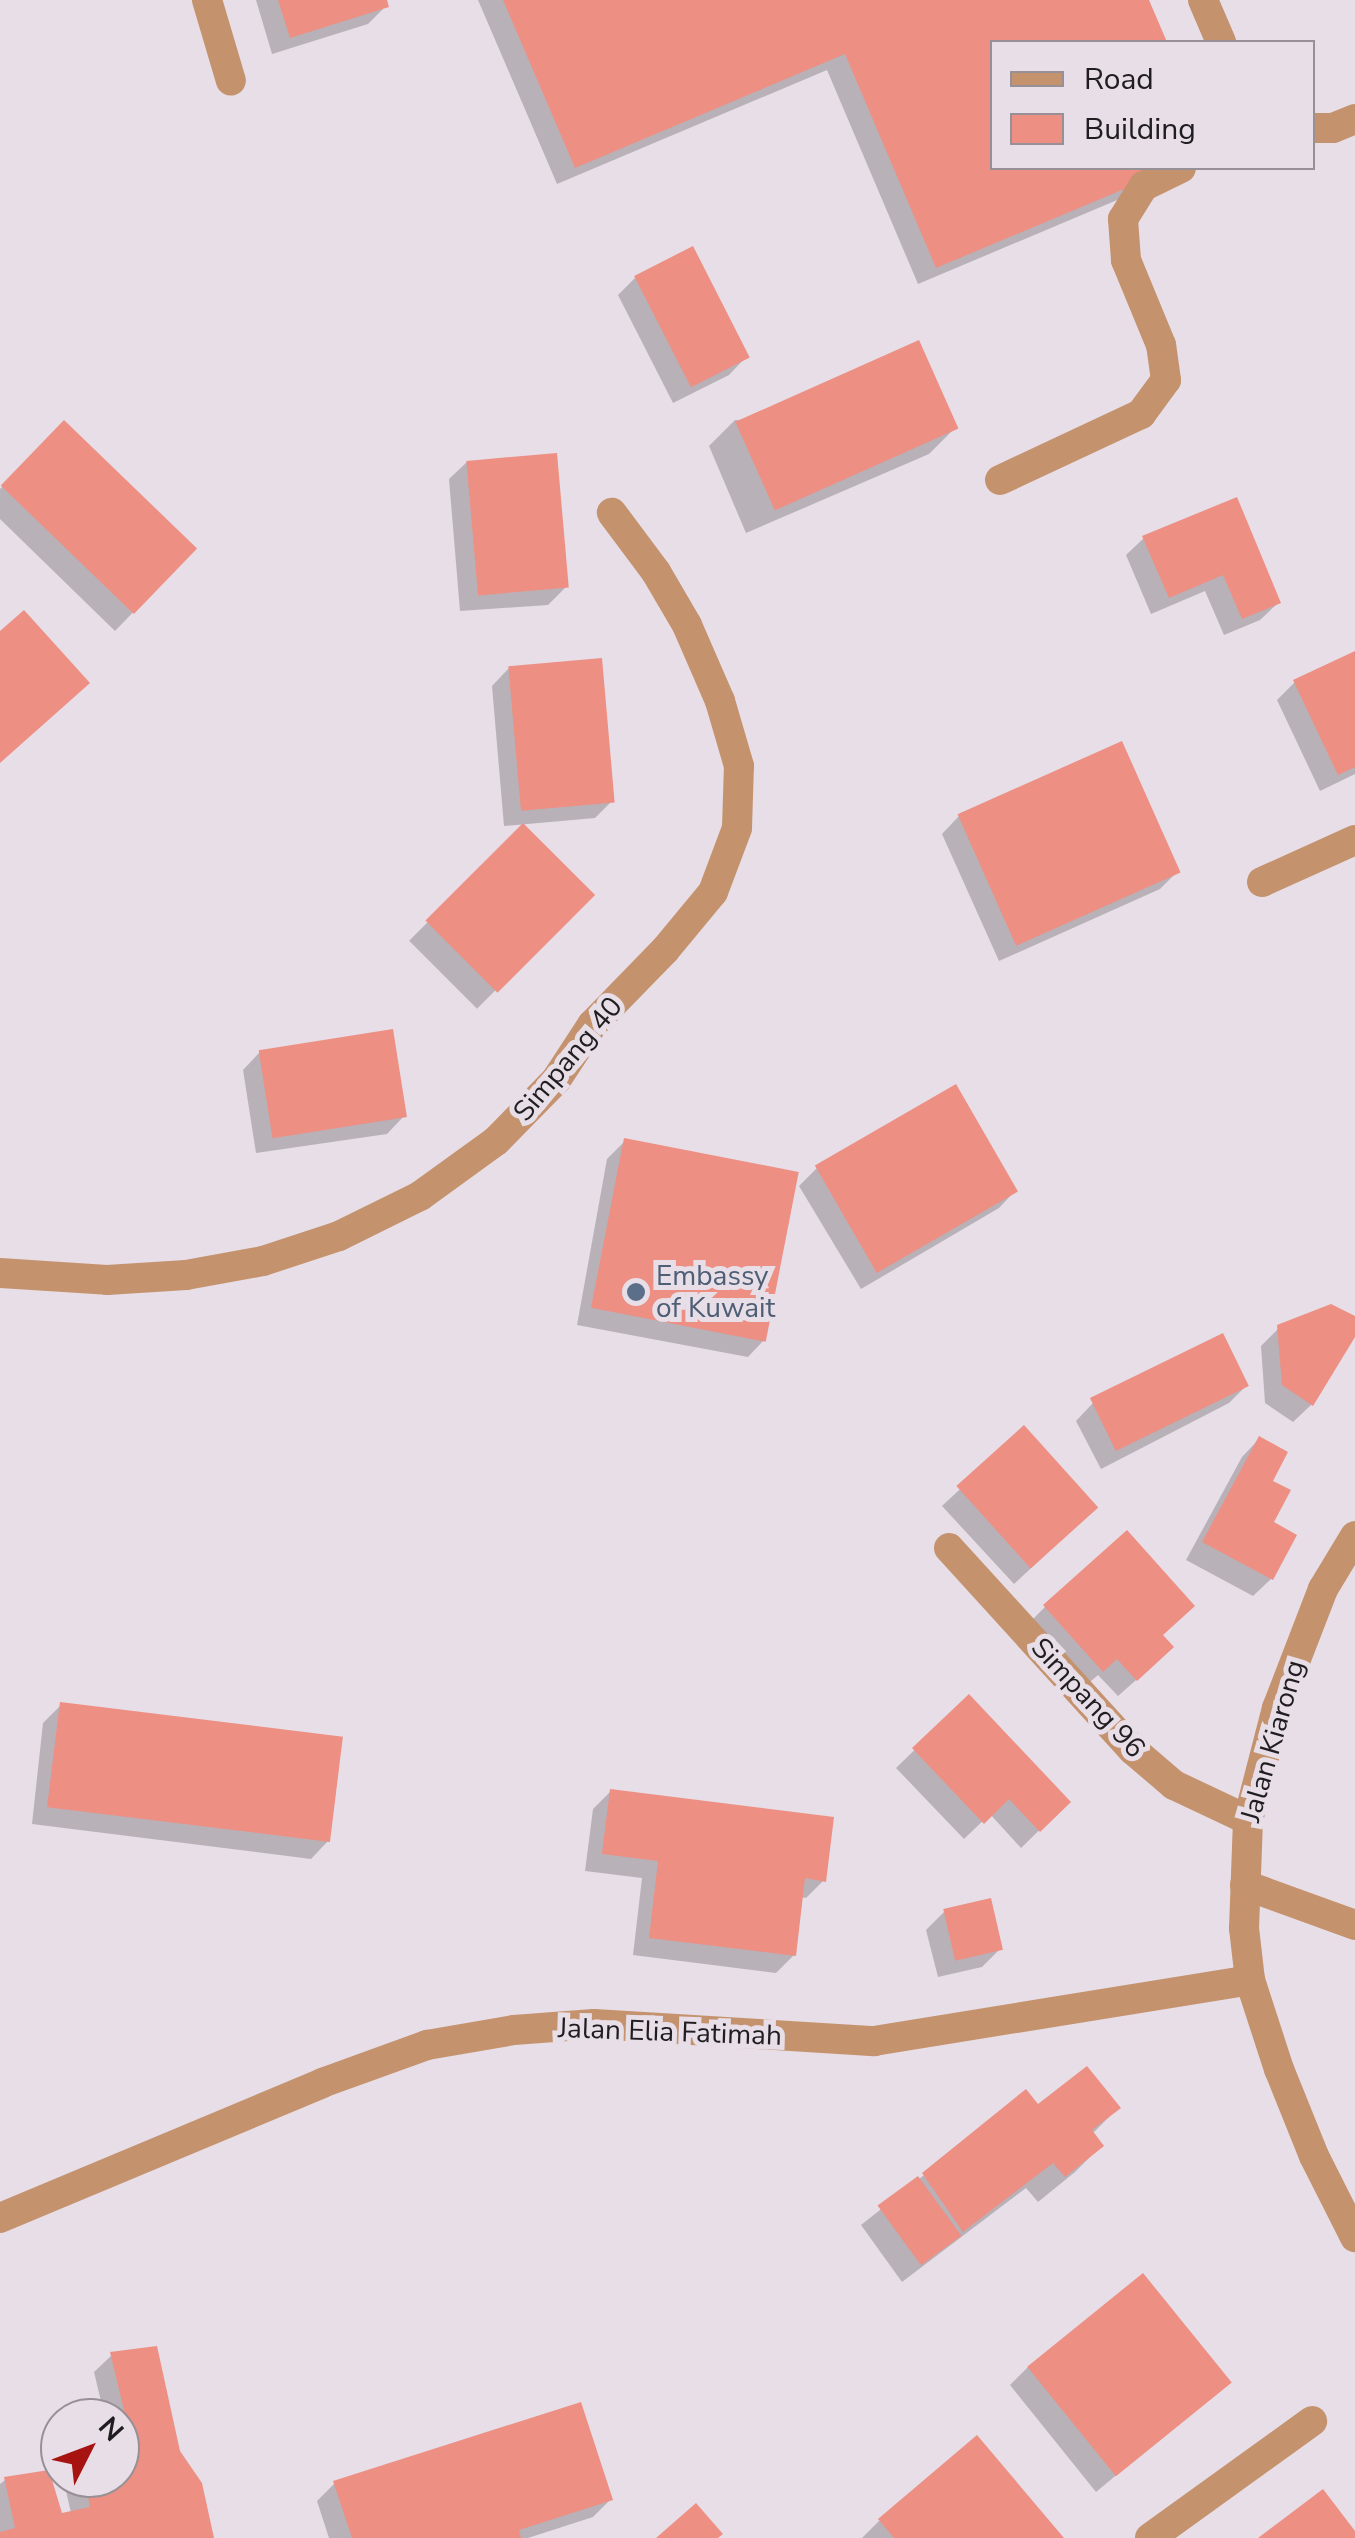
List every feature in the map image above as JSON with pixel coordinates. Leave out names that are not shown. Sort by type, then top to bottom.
[{"type":"street","points":[[207,0],[231,81]]},
{"type":"street","points":[[1203,0],[1220,40]]},
{"type":"street","points":[[1315,128],[1333,128],[1355,119]]},
{"type":"street","points":[[1000,480],[1141,414],[1166,380],[1162,345],[1126,260],[1123,220],[1144,186],[1178,170]]},
{"type":"street","name":"Simpang 40","points":[[0,1273],[107,1280],[186,1275],[263,1262],[339,1236],[420,1196],[496,1141],[556,1080],[592,1025],[665,950],[713,892],[737,828],[740,766],[720,702],[686,624],[656,572],[612,513]]},
{"type":"street","points":[[1262,882],[1355,840]]},
{"type":"street","name":"Jalan Kiarong","points":[[1355,1536],[1322,1588],[1283,1691],[1248,1820],[1245,1886],[1250,1980],[1314,2156],[1355,2237]]},
{"type":"street","name":"Simpang 96","points":[[950,1548],[1133,1750],[1174,1785],[1248,1820]]},
{"type":"street","points":[[1245,1886],[1355,1924]]},
{"type":"street","name":"Jalan Elia Fatimah","points":[[0,2218],[427,2044],[514,2030],[594,2024],[874,2041],[1250,1980]]},
{"type":"street","points":[[1150,2538],[1312,2422]]},
{"type":"building","points":[[278,0],[387,0],[389,7],[290,38]]},
{"type":"building","points":[[503,0],[1149,0],[1166,40],[990,40],[990,170],[1169,170],[936,268],[845,54],[575,168]]},
{"type":"building","points":[[693,246],[750,357],[691,387],[634,276]]},
{"type":"building","points":[[919,340],[958,429],[775,510],[735,422]]},
{"type":"building","points":[[64,420],[197,549],[134,614],[1,485]]},
{"type":"building","points":[[557,453],[569,587],[478,595],[466,461]]},
{"type":"building","points":[[1237,497],[1281,603],[1242,619],[1223,575],[1169,598],[1142,536]]},
{"type":"building","points":[[24,610],[90,683],[0,763],[0,631]]},
{"type":"building","points":[[1355,651],[1355,767],[1338,775],[1293,680]]},
{"type":"building","points":[[602,658],[615,802],[521,811],[508,666]]},
{"type":"building","points":[[1122,741],[1181,873],[1016,946],[958,814]]},
{"type":"building","points":[[523,823],[595,895],[498,993],[425,921]]},
{"type":"building","points":[[393,1029],[407,1117],[273,1138],[259,1050]]},
{"type":"building","points":[[956,1084],[1018,1191],[877,1273],[815,1166]]},
{"type":"building","points":[[624,1138],[799,1172],[766,1342],[591,1308]]},
{"type":"building","points":[[1331,1304],[1355,1316],[1355,1337],[1313,1406],[1282,1385],[1277,1325]]},
{"type":"building","points":[[1223,1333],[1249,1386],[1116,1451],[1090,1398]]},
{"type":"building","points":[[1024,1425],[1098,1507],[1031,1568],[956,1486]]},
{"type":"building","points":[[1259,1436],[1288,1452],[1273,1481],[1291,1490],[1274,1522],[1297,1535],[1273,1580],[1202,1542]]},
{"type":"building","points":[[1127,1530],[1195,1606],[1163,1635],[1174,1647],[1137,1681],[1117,1659],[1103,1672],[1043,1605]]},
{"type":"building","points":[[969,1694],[1071,1802],[1040,1832],[1009,1799],[984,1824],[912,1748]]},
{"type":"building","points":[[60,1702],[343,1737],[330,1842],[47,1807]]},
{"type":"building","points":[[610,1789],[834,1817],[826,1882],[805,1878],[796,1956],[649,1938],[658,1861],[602,1854]]},
{"type":"building","points":[[991,1898],[1003,1950],[955,1961],[943,1909]]},
{"type":"building","points":[[1087,2066],[1121,2108],[1092,2130],[1104,2146],[1065,2177],[1053,2163],[963,2232],[922,2173],[1026,2089],[1038,2104]]},
{"type":"building","points":[[918,2176],[961,2236],[921,2265],[878,2205]]},
{"type":"building","points":[[1143,2273],[1232,2383],[1116,2476],[1027,2367]]},
{"type":"building","points":[[157,2346],[180,2451],[202,2483],[214,2538],[0,2538],[0,2532],[15,2528],[4,2477],[40,2471],[40,2498],[57,2498],[62,2513],[90,2507],[88,2498],[140,2498],[140,2398],[121,2398],[110,2352]]},
{"type":"building","points":[[581,2402],[613,2500],[519,2530],[521,2538],[352,2538],[333,2481]]},
{"type":"building","points":[[977,2435],[1064,2538],[894,2538],[878,2519]]},
{"type":"building","points":[[1323,2489],[1355,2531],[1355,2538],[1258,2538]]},
{"type":"building","points":[[696,2503],[723,2534],[718,2538],[656,2538]]},
{"type":"place","name":"Embassy of Kuwait","points":[[636,1292]]}]
